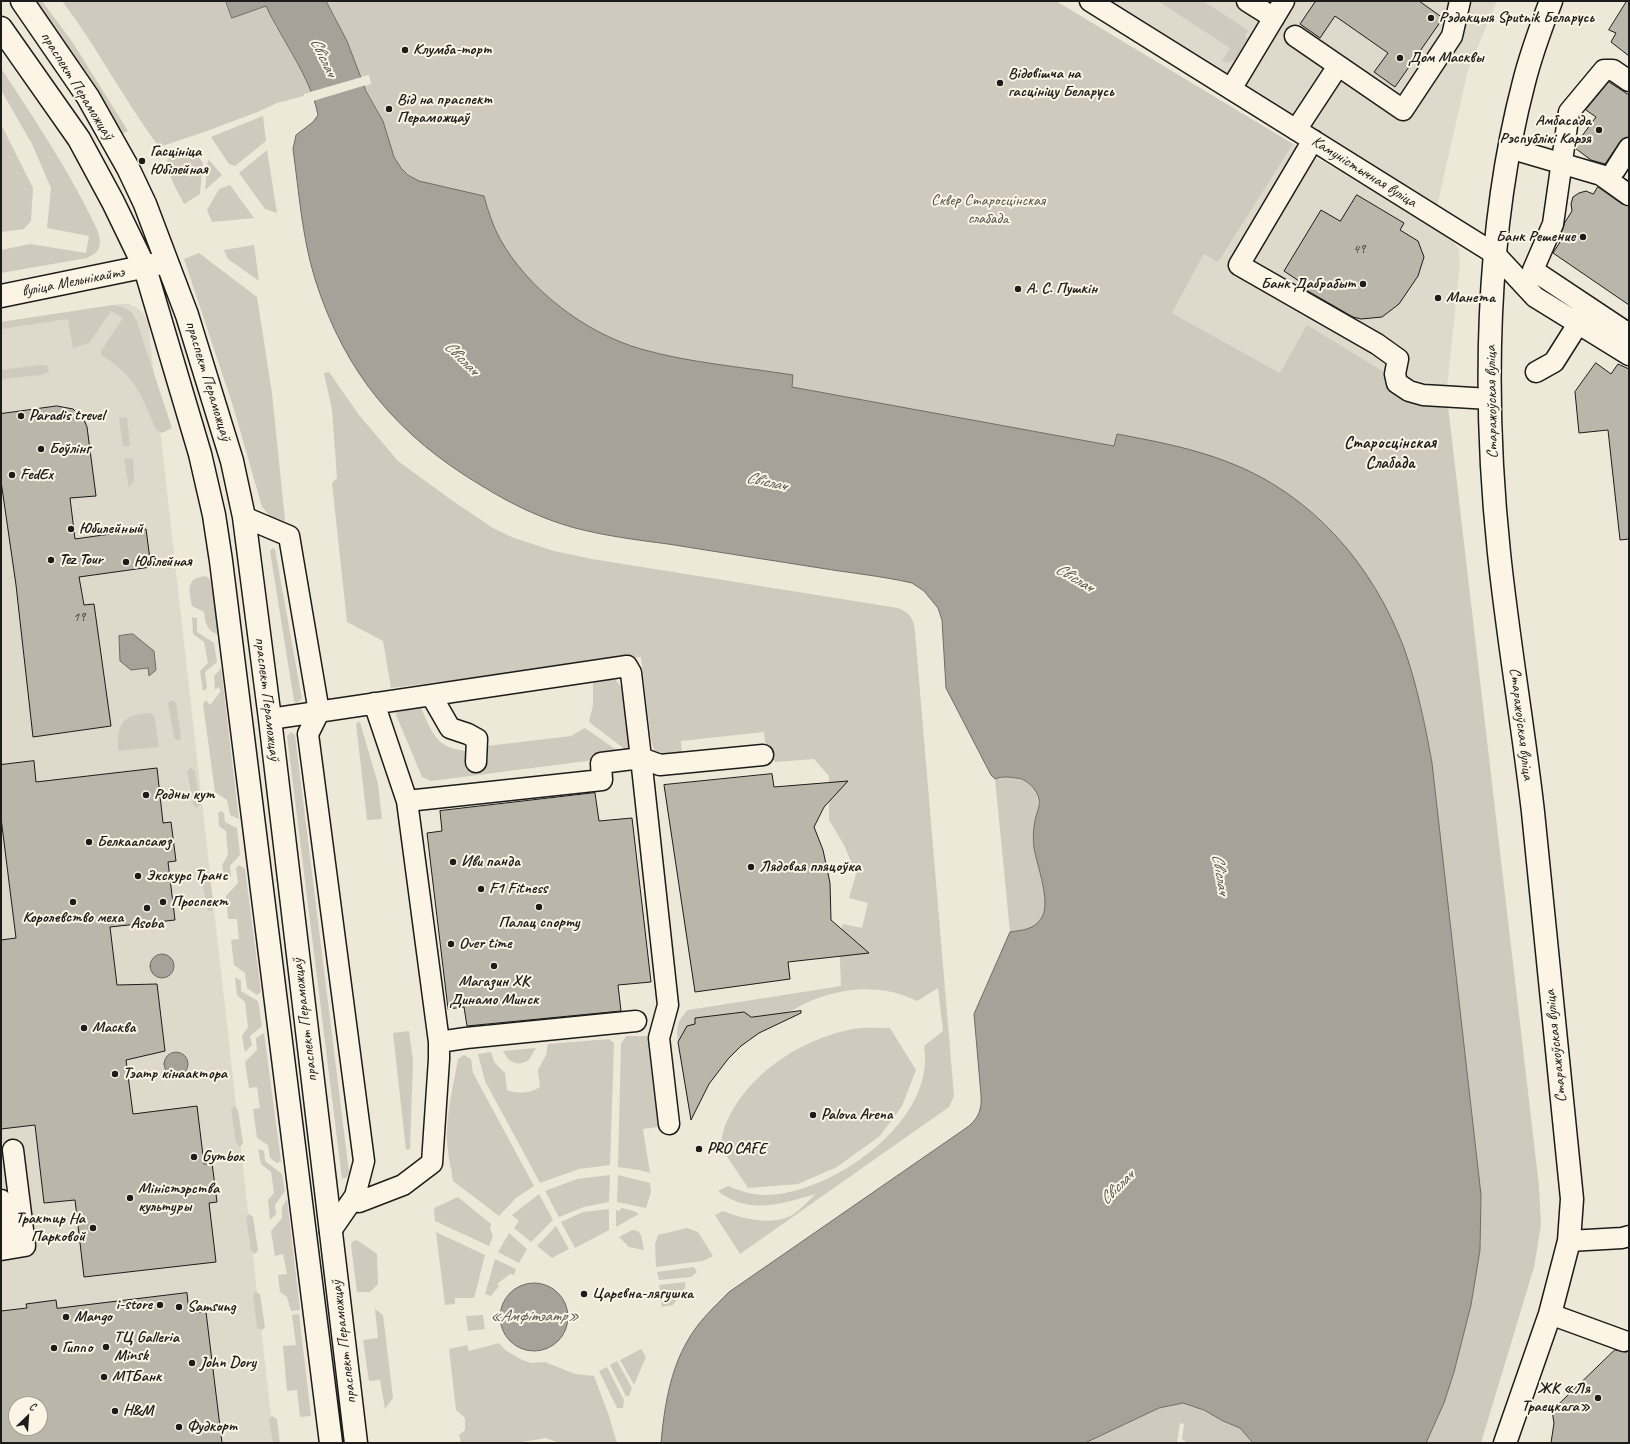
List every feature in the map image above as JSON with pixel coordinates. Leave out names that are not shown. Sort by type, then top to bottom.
[{"type":"main road","name":"праспект Пераможцаў","points":[[22,1],[88,97],[128,168],[145,204],[168,261],[214,397],[232,461],[244,517],[270,719],[356,1443]]},
{"type":"main road","name":"Старажоўская вуліца","points":[[1505,1443],[1550,1314],[1569,1241],[1572,1199],[1532,811],[1499,553],[1493,475],[1490,399],[1496,254],[1501,192],[1524,80],[1551,1]]},
{"type":"main road","name":"праспект Пераможцаў","points":[[1,28],[79,138],[113,202],[144,268],[190,415],[214,515],[331,1443]]},
{"type":"main road","name":"вуліца Мельнікайтэ","points":[[1,296],[144,268],[168,261]]},
{"type":"street","name":"Камуністычная вуліца","points":[[1090,1],[1213,76],[1296,130],[1496,254],[1535,297],[1578,324],[1627,344]]},
{"type":"street","points":[[1248,1],[1274,18]]},
{"type":"street","points":[[1231,89],[1284,1]]},
{"type":"street","points":[[1295,36],[1403,110],[1452,36],[1460,1]]},
{"type":"street","points":[[1296,130],[1338,66]]},
{"type":"street","points":[[1627,344],[1533,270],[1553,224],[1569,112],[1604,70],[1613,70],[1629,81]]},
{"type":"street","points":[[1313,140],[1239,265],[1376,344],[1398,359],[1395,374],[1397,383],[1409,391],[1423,395],[1490,399]]},
{"type":"street","points":[[1509,148],[1601,175],[1629,195]]},
{"type":"street","points":[[1615,170],[1629,148]]},
{"type":"street","points":[[1536,372],[1554,362],[1578,324]]},
{"type":"street","points":[[244,517],[289,536],[319,712],[308,734],[364,1161],[355,1196],[330,1232]]},
{"type":"street","points":[[270,719],[627,666],[630,673],[641,758],[668,1005],[659,1038],[669,1124]]},
{"type":"street","points":[[431,695],[450,728],[468,734],[477,739],[476,762]]},
{"type":"street","points":[[355,1196],[359,1202],[403,1185],[432,1163],[439,1042],[407,801],[374,703]]},
{"type":"street","points":[[407,801],[602,780],[601,763],[641,758],[660,765],[763,755]]},
{"type":"street","points":[[439,1042],[636,1021]]},
{"type":"street","points":[[1,1200],[4,1249],[25,1246],[13,1150]]},
{"type":"street","points":[[1569,1241],[1622,1238],[1629,1236]]},
{"type":"street","points":[[1550,1314],[1624,1341]]},
{"type":"shaded area","points":[[1088,1],[1497,1],[1468,70],[1435,215]]},
{"type":"shaded area","points":[[1293,144],[1450,236],[1459,250],[1460,265],[1447,387],[1387,374],[1280,373],[1172,313],[1204,254],[1218,261]]},
{"type":"shaded area","points":[[120,304],[129,304],[143,313],[148,322],[274,1443],[1,1443],[1,322]]},
{"type":"green space","points":[[31,1],[42,1],[73,43],[128,131],[120,135]]},
{"type":"green space","points":[[62,1],[226,1],[232,18],[266,6],[275,26],[310,84],[312,92],[304,94],[304,96],[277,103],[207,131],[159,147]]},
{"type":"green space","name":"Сквер Старосцінская слабада","points":[[326,1],[1056,1],[1293,144],[1218,262],[1204,254],[1172,313],[1280,373],[1307,325],[1387,374],[1400,398],[1448,406],[1539,1186],[1541,1225],[1534,1267],[1481,1443],[1426,1443],[1444,1403],[1454,1372],[1471,1305],[1480,1250],[1481,1195],[1432,763],[1421,705],[1412,674],[1403,647],[1376,589],[1229,462],[1162,443],[1117,434],[1115,446],[792,387],[793,375],[678,358],[641,349],[620,342],[599,332],[560,307],[542,292],[526,275],[500,239],[484,196],[446,189],[421,182],[410,176],[401,168],[392,153],[381,117],[364,86],[371,84],[369,75],[360,77],[347,41]]},
{"type":"green space","points":[[1158,1],[1203,1],[1248,30],[1245,37],[1247,38],[1238,56],[1231,62],[1222,61],[1230,48]]},
{"type":"green space","points":[[1,68],[57,155],[99,234],[100,246],[92,256],[1,273],[1,250],[30,244],[86,253],[89,236],[47,228],[51,188],[32,144],[1,90]]},
{"type":"green space","points":[[263,116],[266,141],[235,166],[229,164],[211,137]]},
{"type":"green space","points":[[1,124],[33,188],[31,221],[24,229],[1,232]]},
{"type":"green space","points":[[192,148],[203,163],[200,194],[184,204],[170,175],[167,163],[168,159],[173,155]]},
{"type":"green space","points":[[267,150],[277,213],[265,209],[239,173]]},
{"type":"green space","points":[[208,159],[222,175],[205,190]]},
{"type":"green space","points":[[230,185],[254,218],[212,222],[207,210],[219,189]]},
{"type":"green space","points":[[254,245],[259,281],[228,259],[224,250]]},
{"type":"green space","points":[[199,253],[257,297],[272,393],[285,521],[270,516],[262,507],[233,406],[184,259]]},
{"type":"green space","points":[[113,305],[128,310],[133,314],[137,322],[172,428],[162,433],[156,430],[136,387],[130,379],[122,370],[101,355],[101,351],[123,318],[111,311],[89,343],[73,348],[68,319],[1,329],[1,322]]},
{"type":"green space","points":[[47,365],[49,372],[41,375],[1,379],[1,370]]},
{"type":"green space","points":[[329,372],[359,415],[398,461],[493,528],[514,538],[554,551],[592,559],[898,608],[906,612],[914,623],[954,1096],[949,1107],[740,1254],[715,1215],[723,1211],[749,1219],[769,1221],[779,1220],[795,1213],[816,1194],[779,1204],[754,1205],[730,1199],[718,1191],[728,1186],[737,1190],[761,1195],[792,1191],[820,1182],[848,1167],[875,1148],[897,1126],[914,1101],[924,1074],[924,1046],[943,1031],[938,988],[917,1001],[900,994],[883,990],[848,990],[814,1000],[783,1016],[776,1014],[751,1017],[744,1012],[695,1018],[695,1024],[687,1026],[678,1042],[677,1033],[679,1021],[688,1010],[841,986],[839,936],[843,924],[862,928],[868,903],[849,898],[856,874],[844,845],[829,820],[829,776],[814,759],[775,762],[766,751],[764,732],[681,741],[682,754],[664,757],[654,750],[651,739],[641,657],[391,688],[383,641],[347,622],[332,483],[337,478],[332,410],[324,373]]},
{"type":"green space","points":[[127,417],[130,446],[123,446],[119,418]]},
{"type":"green space","points":[[133,458],[134,480],[129,488],[124,459]]},
{"type":"green space","points":[[273,548],[275,549],[302,699],[297,703],[294,701],[270,551]]},
{"type":"green space","points":[[206,576],[211,581],[219,634],[209,629],[204,612],[192,606],[190,586],[195,579]]},
{"type":"green space","points":[[192,617],[197,618],[197,632],[214,643],[217,662],[205,672],[207,688],[203,691],[200,671],[208,663],[204,642],[193,634]]},
{"type":"green space","points":[[221,668],[239,819],[230,815],[227,800],[215,792],[203,704],[206,700],[210,705],[221,691],[218,687],[215,690],[214,676]]},
{"type":"green space","points":[[598,678],[614,678],[621,687],[630,747],[626,750],[589,722],[593,705],[593,682]]},
{"type":"green space","points":[[172,700],[176,703],[181,736],[180,740],[176,740],[174,737],[168,703]]},
{"type":"green space","points":[[421,708],[433,732],[442,743],[448,747],[467,751],[476,762],[488,760],[487,746],[571,736],[585,728],[625,756],[431,781],[422,777],[394,710]]},
{"type":"green space","points":[[151,713],[154,716],[159,747],[118,751],[119,733],[124,722],[128,718],[134,716]]},
{"type":"green space","points":[[360,722],[378,784],[382,819],[367,820],[356,723]]},
{"type":"green space","points":[[291,732],[295,735],[349,1172],[347,1177],[342,1179],[287,736]]},
{"type":"green space","points":[[191,768],[195,771],[200,804],[197,808],[193,805],[187,771]]},
{"type":"green space","points":[[1000,777],[1022,780],[1030,784],[1036,794],[1038,809],[1034,832],[1034,848],[1045,902],[1042,917],[1036,925],[1028,929],[1010,932],[995,779]]},
{"type":"green space","points":[[221,811],[224,813],[225,822],[237,828],[240,855],[230,866],[231,875],[229,880],[224,877],[222,865],[228,855],[226,831],[219,826],[218,813]]},
{"type":"green space","points":[[239,865],[245,869],[261,992],[257,995],[247,988],[245,973],[234,965],[231,940],[239,939],[237,919],[228,919],[226,896],[238,883],[236,868]]},
{"type":"green space","points":[[205,871],[209,874],[214,907],[212,911],[209,911],[207,908],[201,875]]},
{"type":"green space","points":[[235,977],[241,981],[241,991],[258,1001],[262,1026],[250,1036],[252,1045],[245,1052],[242,1036],[248,1027],[245,1002],[237,995]]},
{"type":"green space","name":"Palova Arena","points":[[890,1028],[916,1070],[902,1106],[880,1136],[837,1167],[798,1184],[748,1188],[720,1146],[726,1123],[735,1106],[747,1090],[761,1075],[776,1063],[811,1042],[829,1035],[853,1029]]},
{"type":"green space","points":[[409,1031],[413,1061],[410,1149],[406,1150],[393,1033]]},
{"type":"green space","points":[[264,1033],[281,1161],[277,1163],[270,1158],[268,1145],[257,1138],[253,1109],[260,1108],[257,1087],[249,1088],[245,1062],[257,1050],[256,1038]]},
{"type":"green space","points":[[626,1036],[647,1036],[658,1127],[643,1129],[650,1173],[618,1167],[621,1044]]},
{"type":"green space","points":[[609,1039],[614,1043],[610,1165],[579,1169],[540,1183],[485,1081],[478,1054],[491,1052],[494,1062],[505,1073],[507,1090],[524,1093],[540,1087],[538,1070],[546,1055],[548,1044]]},
{"type":"green space","points":[[536,1048],[529,1060],[521,1063],[514,1063],[511,1061],[503,1051]]},
{"type":"green space","points":[[464,1055],[471,1059],[473,1073],[534,1186],[516,1198],[499,1216],[453,1181],[448,1155],[447,1128],[458,1059]]},
{"type":"green space","points":[[234,1106],[238,1110],[243,1143],[240,1147],[236,1143],[231,1110]]},
{"type":"green space","points":[[258,1149],[264,1151],[265,1161],[282,1174],[285,1191],[275,1205],[276,1214],[270,1220],[268,1200],[274,1193],[271,1172],[261,1164]]},
{"type":"green space","points":[[610,1175],[609,1202],[584,1207],[559,1217],[545,1191],[577,1179]]},
{"type":"green space","points":[[618,1175],[650,1183],[651,1192],[646,1208],[617,1202]]},
{"type":"green space","points":[[539,1194],[553,1220],[531,1242],[514,1228],[519,1221],[512,1215]]},
{"type":"green space","points":[[458,1197],[491,1224],[490,1228],[493,1236],[489,1246],[435,1221],[434,1208]]},
{"type":"green space","points":[[287,1199],[300,1310],[291,1311],[287,1297],[280,1292],[278,1275],[287,1274],[283,1254],[275,1256],[271,1231],[282,1218],[282,1207]]},
{"type":"green space","points":[[621,1208],[634,1211],[639,1214],[616,1227],[616,1210],[620,1211]]},
{"type":"green space","points":[[609,1209],[609,1230],[575,1248],[561,1222],[583,1212]]},
{"type":"green space","points":[[249,1214],[253,1217],[258,1250],[255,1254],[251,1251],[246,1218]]},
{"type":"green space","points":[[556,1226],[569,1249],[552,1258],[537,1246]]},
{"type":"green space","points":[[687,1228],[698,1232],[713,1256],[703,1261],[656,1267],[655,1244],[658,1235]]},
{"type":"green space","points":[[632,1230],[638,1231],[641,1235],[644,1250],[629,1247],[619,1237]]},
{"type":"green space","points":[[436,1232],[485,1255],[474,1298],[455,1298],[455,1304],[445,1305]]},
{"type":"green space","points":[[509,1233],[527,1249],[519,1263],[498,1252]]},
{"type":"green space","points":[[357,1240],[377,1254],[378,1284],[370,1292],[357,1292],[351,1245],[352,1242]]},
{"type":"green space","points":[[495,1259],[516,1269],[514,1275],[510,1274],[497,1284],[499,1286],[491,1296],[485,1294]]},
{"type":"green space","points":[[694,1267],[697,1272],[691,1277],[659,1280],[657,1272]]},
{"type":"green space","points":[[685,1282],[686,1286],[673,1305],[662,1307],[659,1285]]},
{"type":"green space","points":[[255,1292],[260,1294],[265,1327],[262,1330],[257,1328],[253,1295]]},
{"type":"green space","points":[[375,1309],[383,1315],[393,1398],[385,1409],[380,1380],[369,1381],[363,1340],[378,1338]]},
{"type":"green space","points":[[299,1314],[311,1416],[300,1417],[297,1390],[287,1391],[283,1346],[296,1345],[292,1315]]},
{"type":"green space","points":[[483,1315],[485,1329],[468,1331],[466,1316]]},
{"type":"green space","points":[[499,1343],[505,1350],[522,1360],[531,1363],[545,1362],[575,1374],[594,1376],[608,1413],[617,1443],[560,1443],[546,1438],[516,1443],[461,1443],[459,1435],[465,1430],[465,1418],[456,1410],[449,1349],[467,1345],[469,1351]]},
{"type":"green space","points":[[641,1349],[646,1357],[634,1385],[620,1360]]},
{"type":"green space","points":[[617,1361],[632,1388],[629,1396],[626,1396],[610,1365]]},
{"type":"green space","points":[[607,1367],[624,1400],[623,1408],[617,1408],[599,1371]]},
{"type":"green space","points":[[1183,1403],[1204,1410],[1223,1421],[1240,1428],[1253,1443],[1187,1443],[1182,1439],[1184,1424],[1180,1423],[1177,1443],[1085,1443],[1159,1408]]},
{"type":"green space","points":[[272,1416],[277,1419],[280,1443],[273,1443],[269,1420]]},
{"type":"water","name":"Свіслач","points":[[226,1],[326,1],[347,41],[366,91],[383,121],[394,157],[401,168],[408,175],[419,181],[484,196],[500,239],[526,275],[542,292],[560,307],[599,332],[620,342],[641,349],[678,358],[793,375],[792,387],[1114,446],[1117,434],[1159,442],[1214,457],[1258,476],[1287,493],[1312,513],[1336,536],[1357,561],[1375,588],[1391,617],[1404,648],[1417,690],[1432,763],[1481,1195],[1480,1250],[1471,1305],[1454,1372],[1444,1403],[1426,1443],[1253,1443],[1240,1428],[1223,1421],[1204,1410],[1183,1403],[1159,1408],[1085,1443],[661,1443],[666,1403],[672,1377],[682,1352],[692,1333],[712,1309],[729,1292],[969,1126],[977,1116],[980,1109],[981,1100],[974,1014],[1010,932],[1028,929],[1036,925],[1042,917],[1044,910],[1044,893],[1033,842],[1034,824],[1039,805],[1038,796],[1031,785],[1024,780],[1008,777],[1000,777],[995,779],[991,775],[946,688],[942,620],[938,608],[924,591],[912,583],[878,576],[622,538],[575,528],[527,510],[482,486],[452,467],[400,424],[378,399],[359,373],[342,344],[327,313],[315,279],[301,214],[293,149],[296,135],[313,122],[318,115],[309,86],[266,6],[232,18]]},
{"type":"water","points":[[133,634],[154,651],[156,670],[149,676],[148,668],[131,670],[120,661],[119,636]]},
{"type":"water","points":[[162,954],[167,955],[173,961],[173,971],[167,977],[162,978],[157,977],[151,971],[150,966],[151,961],[157,955]]},
{"type":"water","points":[[176,1052],[181,1053],[187,1059],[187,1069],[181,1075],[176,1076],[171,1075],[165,1069],[164,1064],[165,1059],[171,1053]]},
{"type":"water","name":"«Амфітэатр»","points":[[534,1283],[547,1286],[558,1293],[565,1304],[568,1317],[565,1330],[558,1341],[547,1348],[534,1351],[521,1348],[510,1341],[503,1330],[500,1317],[503,1304],[510,1293],[521,1286]]},
{"type":"pier","points":[[362,77],[366,85],[313,101],[310,92]]},
{"type":"building","name":"Дом Масквы","points":[[1314,1],[1419,1],[1443,18],[1395,87],[1374,72],[1388,53],[1335,16],[1320,38],[1300,24],[1315,2]]},
{"type":"building","points":[[1627,1],[1629,1],[1629,56],[1611,42],[1616,33],[1609,30]]},
{"type":"building","points":[[1609,82],[1629,95],[1629,137],[1620,142],[1605,164],[1591,160],[1575,148],[1576,144],[1596,117],[1586,110]]},
{"type":"building","points":[[1598,187],[1622,204],[1629,206],[1629,305],[1553,253],[1560,242],[1558,241],[1565,222],[1572,211],[1571,204],[1573,197],[1586,191],[1593,194]]},
{"type":"building","points":[[1357,195],[1404,223],[1400,230],[1418,241],[1424,257],[1418,276],[1399,304],[1382,317],[1361,319],[1353,317],[1306,290],[1308,287],[1284,271],[1321,210],[1340,221]]},
{"type":"building","points":[[1596,363],[1611,374],[1618,364],[1629,369],[1629,539],[1620,540],[1608,430],[1579,433],[1575,392]]},
{"type":"building","points":[[57,406],[73,409],[84,420],[87,427],[96,496],[70,498],[75,539],[146,529],[151,567],[79,577],[84,605],[94,604],[111,726],[33,737],[16,585],[1,481],[1,414]]},
{"type":"building","points":[[34,761],[36,782],[157,768],[163,823],[171,822],[176,861],[168,862],[175,920],[110,927],[117,985],[157,984],[165,1051],[126,1060],[133,1114],[197,1106],[204,1164],[212,1163],[217,1202],[209,1203],[216,1262],[84,1277],[75,1200],[44,1203],[35,1125],[1,1129],[1,940],[16,938],[1,818],[1,765]]},
{"type":"building","name":"Лядовая пляцоўка","points":[[772,774],[774,787],[848,781],[824,807],[814,827],[823,850],[830,883],[831,920],[869,953],[788,962],[790,979],[695,992],[664,785]]},
{"type":"building","name":"Палац спорту","points":[[595,793],[599,821],[632,818],[651,982],[618,985],[621,1011],[467,1026],[464,1007],[448,1009],[427,833],[442,831],[440,811]]},
{"type":"building","points":[[801,1011],[801,1013],[759,1033],[741,1046],[728,1059],[709,1084],[691,1120],[678,1042],[687,1026],[695,1024],[695,1018],[744,1012],[751,1017]]},
{"type":"building","name":"ТЦ Galleria Minsk","points":[[187,1293],[189,1313],[206,1312],[222,1443],[1,1443],[1,1311],[27,1308],[26,1304],[56,1300],[57,1308]]},
{"type":"building","name":"ЖК «Ля Траецкага»","points":[[1615,1350],[1626,1352],[1629,1351],[1629,1443],[1551,1443],[1554,1423],[1552,1411]]},
{"type":"place","name":"Рэдакцыя Sputnik Беларусь","points":[[1431,18]]},
{"type":"place","name":"Клумба-торт","points":[[405,50]]},
{"type":"place","name":"Дом Масквы","points":[[1400,58]]},
{"type":"place","name":"Відовішча на гасцініцу Беларусь","points":[[1000,83]]},
{"type":"place","name":"Від на праспект Пераможцаў","points":[[389,109]]},
{"type":"place","name":"Амбасада Рэспублікі Карэя","points":[[1599,130]]},
{"type":"place","name":"Гасцініца Юбілейная","points":[[142,161]]},
{"type":"place","name":"Банк Решение","points":[[1583,237]]},
{"type":"place","name":"Банк Дабрабыт","points":[[1363,284]]},
{"type":"place","name":"А. С. Пушкін","points":[[1018,289]]},
{"type":"place","name":"Манета","points":[[1438,298]]},
{"type":"place","name":"Paradis trevel","points":[[21,416]]},
{"type":"place","name":"Боўлінг","points":[[41,449]]},
{"type":"place","name":"FedEx","points":[[12,475]]},
{"type":"place","name":"Юбилейный","points":[[71,529]]},
{"type":"place","name":"Tez Tour","points":[[51,560]]},
{"type":"place","name":"Юбілейная","points":[[126,562]]},
{"type":"place","name":"Родны кут","points":[[146,795]]},
{"type":"place","name":"Белкаапсаюз","points":[[89,842]]},
{"type":"place","name":"Иви панда","points":[[453,862]]},
{"type":"place","name":"Лядовая пляцоўка","points":[[751,867]]},
{"type":"place","name":"Экскурс Транс","points":[[138,876]]},
{"type":"place","name":"F1 Fitness","points":[[481,889]]},
{"type":"place","name":"Королевство меха","points":[[73,902]]},
{"type":"place","name":"Проспект","points":[[163,902]]},
{"type":"place","name":"Палац спорту","points":[[539,907]]},
{"type":"place","name":"Asoba","points":[[147,908]]},
{"type":"place","name":"Over time","points":[[451,944]]},
{"type":"place","name":"Магазин ХК Динамо Минск","points":[[494,966]]},
{"type":"place","name":"Масква","points":[[84,1028]]},
{"type":"place","name":"Тэатр кінаактора","points":[[115,1074]]},
{"type":"place","name":"Palova Arena","points":[[813,1115]]},
{"type":"place","name":"PRO CAFE","points":[[699,1149]]},
{"type":"place","name":"Gymbox","points":[[194,1157]]},
{"type":"place","name":"Міністэрства культуры","points":[[130,1198]]},
{"type":"place","name":"Трактир На Парковой","points":[[93,1228]]},
{"type":"place","name":"Царевна-лягушка","points":[[584,1294]]},
{"type":"place","name":"i-store","points":[[160,1305]]},
{"type":"place","name":"Samsung","points":[[179,1307]]},
{"type":"place","name":"Mango","points":[[66,1317]]},
{"type":"place","name":"ТЦ Galleria Minsk","points":[[106,1347]]},
{"type":"place","name":"Гиппо","points":[[54,1348]]},
{"type":"place","name":"John Dory","points":[[192,1363]]},
{"type":"place","name":"МТБанк","points":[[104,1377]]},
{"type":"place","name":"ЖК «Ля Траецкага»","points":[[1598,1398]]},
{"type":"place","name":"H&M","points":[[115,1411]]},
{"type":"place","name":"Фудкорт","points":[[179,1427]]},
{"type":"district","name":"Старосцінская Слабада","points":[[1390,454]]}]
